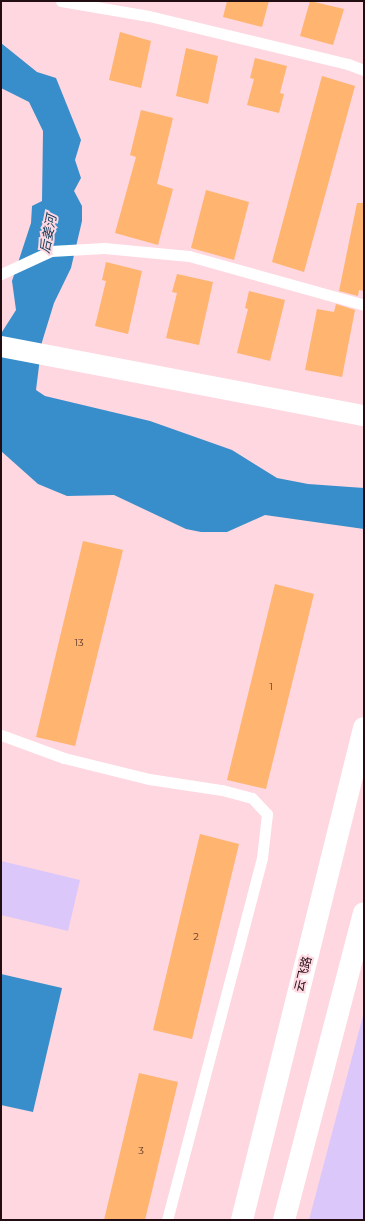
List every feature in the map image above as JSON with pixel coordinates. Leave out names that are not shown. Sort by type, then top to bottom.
[{"type":"main road","name":"云飞路","points":[[242,1220],[364,728]]},
{"type":"main road","points":[[284,1220],[364,913]]},
{"type":"street","points":[[1,346],[364,415]]},
{"type":"lane","points":[[61,1],[149,16],[348,64],[364,70]]},
{"type":"lane","points":[[1,274],[51,251],[104,248],[189,256],[364,305]]},
{"type":"lane","points":[[1,735],[64,758],[149,779],[222,790],[252,798],[267,814],[262,858],[167,1220]]},
{"type":"shaded area","points":[[1,861],[80,880],[68,931],[1,915]]},
{"type":"shaded area","points":[[364,1012],[364,1220],[309,1220]]},
{"type":"water","name":"后姜河","points":[[1,43],[37,72],[56,78],[81,140],[75,160],[81,178],[74,191],[82,206],[82,221],[71,268],[54,303],[42,342],[36,390],[45,396],[150,421],[232,450],[277,478],[308,484],[364,488],[364,529],[265,515],[227,532],[201,532],[186,529],[114,495],[67,496],[38,484],[1,451],[2,332],[16,310],[12,281],[31,223],[32,206],[42,201],[43,131],[29,102],[1,88]]},
{"type":"water","points":[[1,974],[62,988],[33,1112],[1,1105]]},
{"type":"building","points":[[227,1],[269,1],[262,27],[223,17]]},
{"type":"building","points":[[310,1],[344,9],[333,45],[300,36]]},
{"type":"building","points":[[120,32],[151,41],[141,88],[109,80]]},
{"type":"building","points":[[186,48],[218,56],[208,104],[176,96]]},
{"type":"building","points":[[255,58],[287,66],[280,93],[284,94],[279,113],[247,105],[254,79],[250,78]]},
{"type":"building","points":[[322,76],[355,86],[304,272],[272,262]]},
{"type":"building","points":[[141,110],[173,118],[157,184],[173,189],[158,245],[115,233],[136,157],[130,155]]},
{"type":"building","points":[[206,190],[249,202],[234,260],[191,248]]},
{"type":"building","points":[[357,203],[364,203],[364,291],[359,290],[358,296],[339,291]]},
{"type":"building","points":[[106,262],[142,271],[128,334],[95,326],[106,281],[102,280]]},
{"type":"building","points":[[177,274],[213,282],[199,345],[166,338],[177,293],[172,292]]},
{"type":"building","points":[[249,291],[285,300],[270,361],[237,353],[248,309],[245,308]]},
{"type":"building","points":[[336,304],[355,310],[342,377],[305,370],[317,309],[334,312]]},
{"type":"building","points":[[83,541],[123,550],[75,746],[36,737]]},
{"type":"building","points":[[275,584],[314,594],[266,789],[227,780]]},
{"type":"building","points":[[200,834],[239,844],[192,1039],[153,1030]]},
{"type":"building","points":[[139,1073],[178,1082],[145,1220],[104,1220]]}]
